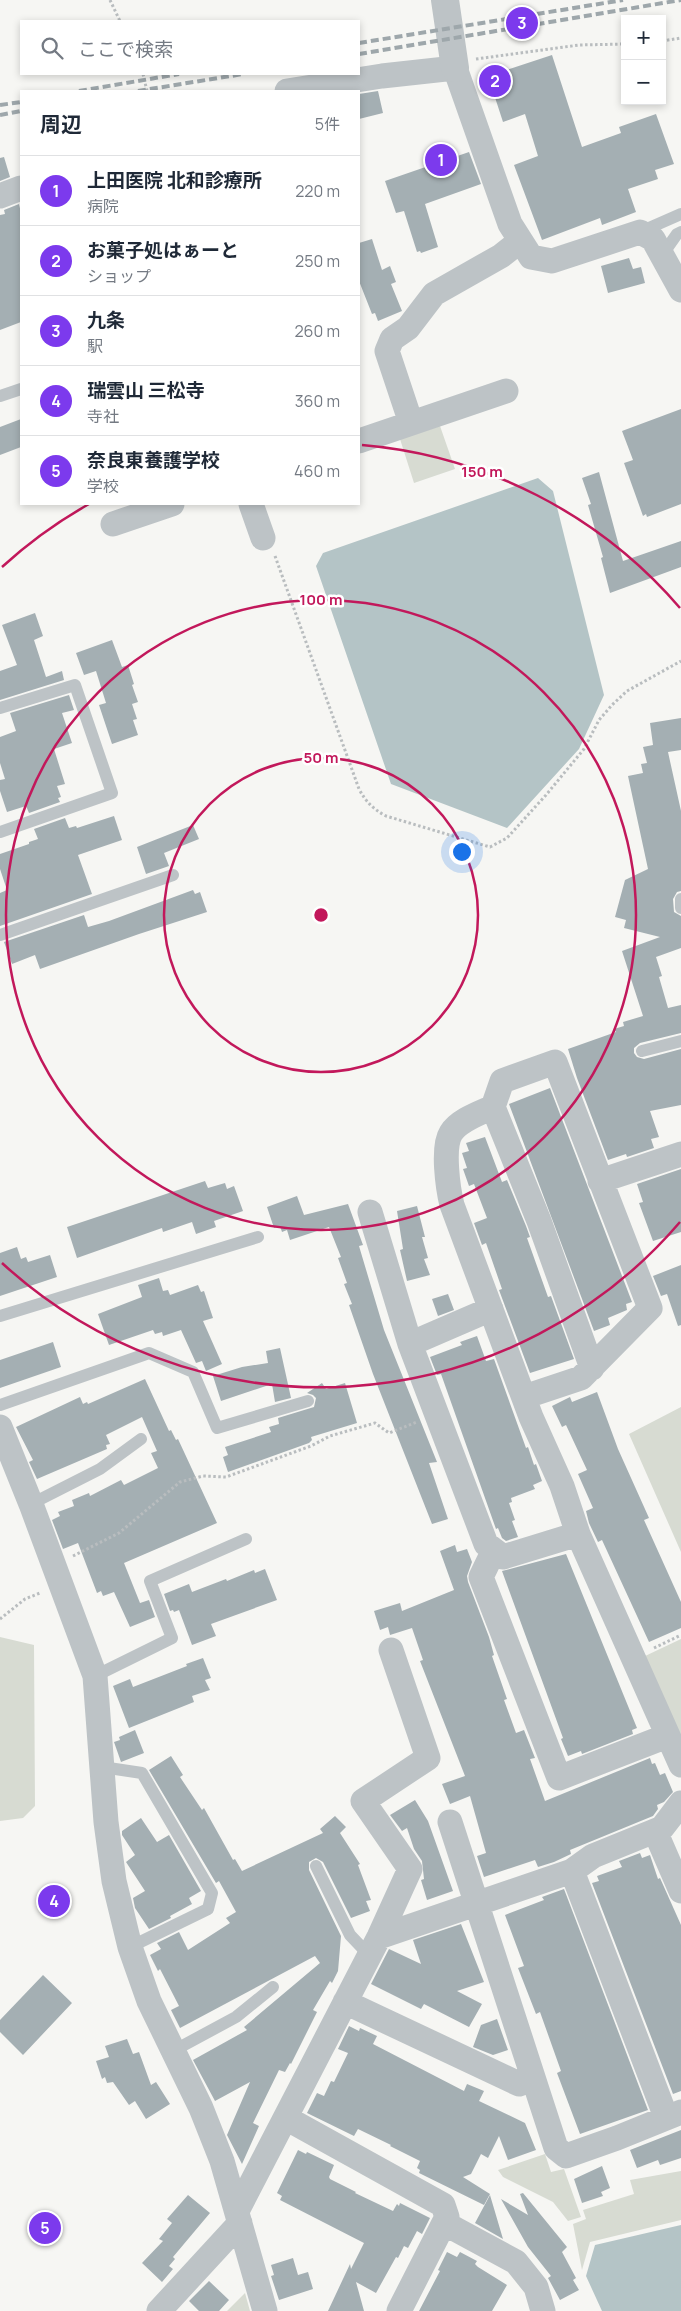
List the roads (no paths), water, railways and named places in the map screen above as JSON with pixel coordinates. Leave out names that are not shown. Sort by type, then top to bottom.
[{"type":"street","points":[[445,0],[455,68],[510,224],[531,257],[552,261],[640,232],[652,239],[663,254],[681,290]]},
{"type":"street","points":[[293,90],[382,76],[455,68]]},
{"type":"street","points":[[0,196],[20,188]]},
{"type":"street","points":[[411,423],[388,351],[392,339],[408,328],[434,294],[501,256],[520,241]]},
{"type":"street","points":[[360,441],[506,391]]},
{"type":"street","points":[[112,524],[169,505]]},
{"type":"street","points":[[251,505],[262,538]]},
{"type":"street","points":[[524,1397],[581,1378],[592,1368],[650,1308],[555,1062],[502,1080],[493,1107],[539,1221],[592,1368]]},
{"type":"street","points":[[493,1107],[460,1124],[452,1132],[448,1140],[448,1186],[452,1205],[524,1397],[562,1486],[578,1534],[681,1765]]},
{"type":"street","points":[[600,1180],[681,1154]]},
{"type":"street","points":[[370,1212],[410,1344],[486,1544],[502,1557],[578,1534]]},
{"type":"street","points":[[410,1344],[491,1309]]},
{"type":"street","points":[[0,1427],[31,1504],[94,1676],[106,1822],[114,1881],[130,1947],[149,2001],[201,2108],[222,2161],[265,2311]]},
{"type":"street","points":[[494,1550],[481,1577],[559,1778],[668,1736]]},
{"type":"street","points":[[158,2311],[238,2217],[286,2118],[374,1946],[410,1869],[363,1801],[428,1758],[391,1650]]},
{"type":"street","points":[[374,1946],[476,1904],[572,1871],[593,1856],[662,1828],[681,1803]]},
{"type":"street","points":[[450,1822],[532,2079],[556,2148],[566,2156],[617,2138],[674,2114],[572,1871]]},
{"type":"street","points":[[654,1831],[681,1891]]},
{"type":"street","points":[[345,2002],[519,2084],[532,2079]]},
{"type":"street","points":[[286,2118],[444,2205],[447,2217],[399,2311]]},
{"type":"street","points":[[444,2224],[516,2262],[536,2287],[543,2311]]},
{"type":"lane","points":[[640,232],[681,214]]},
{"type":"lane","points":[[663,254],[677,234],[681,232]]},
{"type":"lane","points":[[0,396],[20,389]]},
{"type":"lane","points":[[0,708],[75,685],[112,794],[0,832]]},
{"type":"lane","points":[[0,935],[173,875]]},
{"type":"lane","points":[[681,899],[681,908]]},
{"type":"lane","points":[[642,1051],[681,1041]]},
{"type":"lane","points":[[0,1316],[258,1237]]},
{"type":"lane","points":[[0,1405],[149,1354],[194,1372],[217,1428],[308,1401]]},
{"type":"lane","points":[[31,1504],[100,1469],[141,1439]]},
{"type":"lane","points":[[94,1676],[172,1638],[150,1581],[246,1539]]},
{"type":"lane","points":[[102,1768],[142,1773],[212,1893],[208,1909],[130,1947]]},
{"type":"lane","points":[[316,1866],[350,1935],[374,1946]]},
{"type":"lane","points":[[173,2051],[236,2017],[273,1988]]},
{"type":"railway","points":[[360,43],[623,0]]},
{"type":"railway","points":[[360,54],[681,0]]},
{"type":"railway","points":[[85,90],[173,75]]},
{"type":"railway","points":[[144,90],[237,75]]},
{"type":"railway","points":[[0,105],[20,102]]},
{"type":"railway","points":[[0,115],[20,111]]},
{"type":"place","name":"九条","points":[[522,23]]},
{"type":"place","name":"お菓子処はぁーと","points":[[495,81]]},
{"type":"place","name":"上田医院 北和診療所","points":[[441,160]]},
{"type":"place","name":"瑞雲山 三松寺","points":[[54,1901]]},
{"type":"place","name":"奈良東養護学校","points":[[45,2228]]}]
